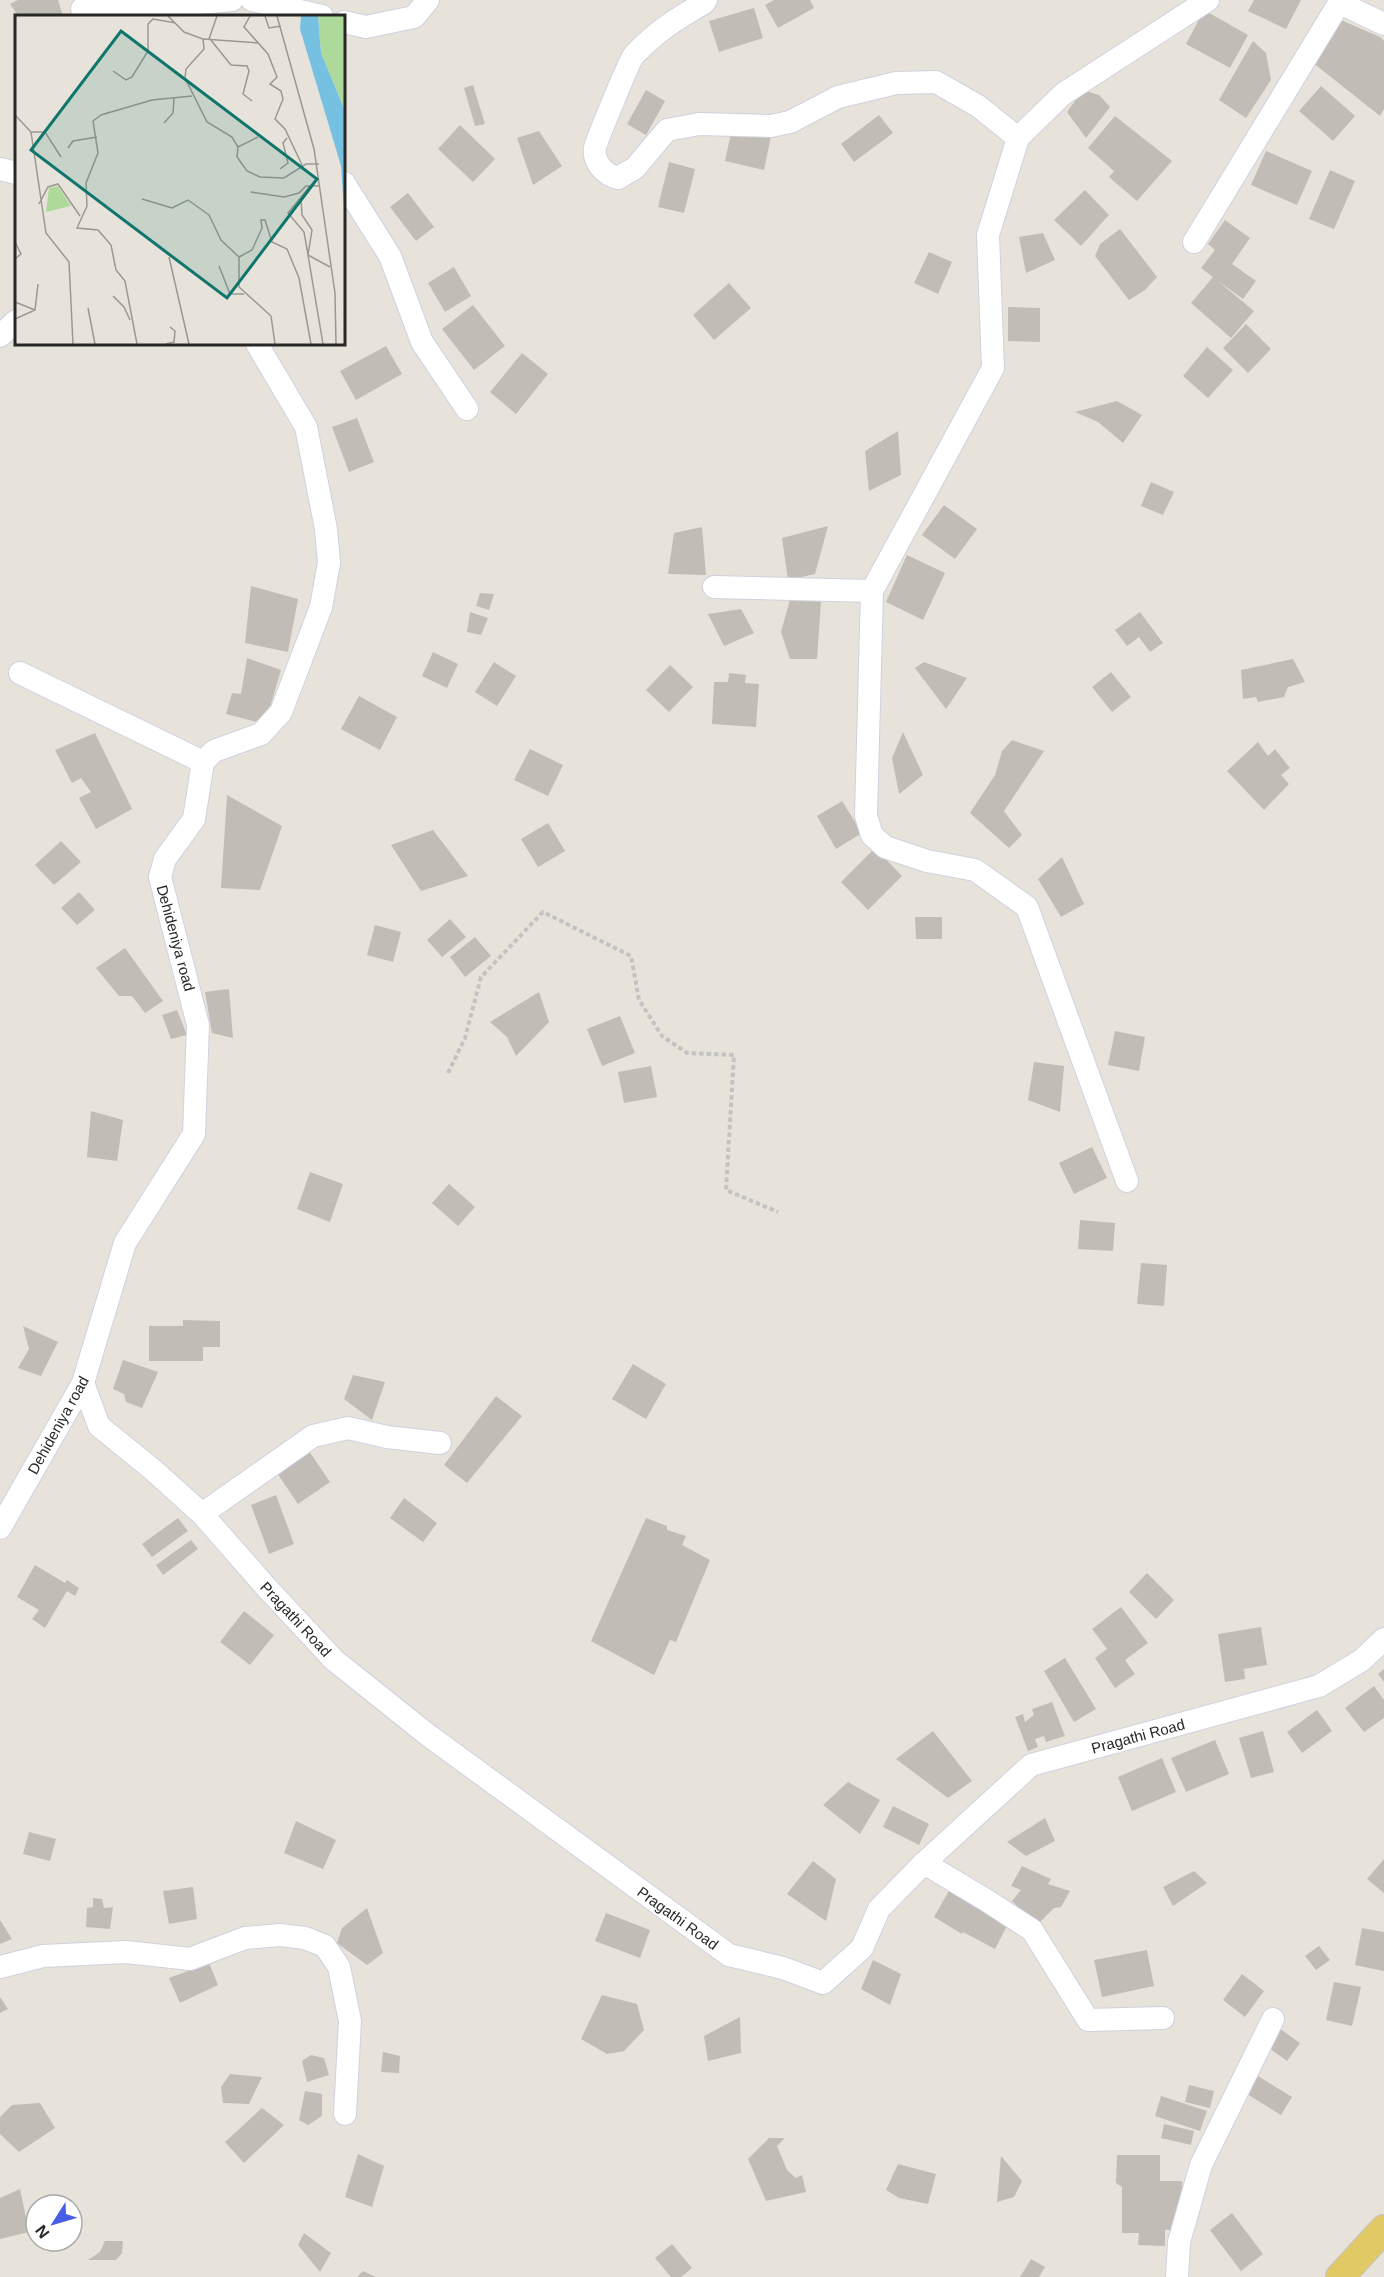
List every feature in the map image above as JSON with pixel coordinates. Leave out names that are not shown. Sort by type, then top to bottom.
[{"type":"main road","points":[[1340,2277],[1384,2229]]},
{"type":"street","points":[[82,8],[114,11],[232,0]]},
{"type":"street","points":[[252,0],[318,15]]},
{"type":"street","points":[[345,22],[366,27],[414,17],[428,0]]},
{"type":"street","points":[[706,0],[665,25],[632,57],[595,149],[600,168],[608,176],[618,178],[635,168],[667,130],[699,124],[771,126],[790,122],[838,97],[896,82],[936,82],[978,106],[1018,138]]},
{"type":"street","points":[[1127,1181],[1027,907],[975,870],[927,861],[885,847],[872,836],[866,816],[872,591],[993,368],[988,235],[1018,138],[1063,94],[1208,0]]},
{"type":"street","points":[[1194,242],[1341,2],[1384,24]]},
{"type":"street","points":[[0,169],[15,173]]},
{"type":"street","points":[[345,185],[390,256],[422,342],[467,409]]},
{"type":"street","points":[[0,336],[15,322]]},
{"type":"street","points":[[20,673],[203,762],[214,751],[261,734],[281,712],[321,607],[329,563],[326,529],[306,427],[258,345]]},
{"type":"street","points":[[714,587],[872,591]]},
{"type":"street","name":"Dehideniya road","points":[[0,1527],[83,1383],[125,1244],[194,1134],[198,1025],[160,877],[165,859],[194,819],[203,762]]},
{"type":"street","name":"Pragathi Road","points":[[83,1383],[99,1426],[202,1514],[334,1660],[428,1735],[729,1955],[783,1968],[823,1983],[862,1948],[879,1909],[924,1863],[1031,1765],[1319,1686],[1362,1660],[1384,1639]]},
{"type":"street","points":[[202,1514],[313,1436],[348,1428],[387,1437],[440,1443]]},
{"type":"street","points":[[924,1863],[1032,1930],[1088,2020],[1163,2018]]},
{"type":"street","points":[[0,1967],[43,1956],[126,1952],[190,1959],[245,1938],[280,1935],[304,1938],[324,1946],[339,1967],[350,2021],[345,2114]]},
{"type":"street","points":[[1177,2277],[1179,2242],[1201,2164],[1273,2019]]},
{"type":"path","points":[[448,1073],[465,1038],[481,977],[543,912],[632,956],[639,1000],[662,1036],[687,1053],[734,1055],[726,1190],[778,1212]]},
{"type":"building","points":[[18,0],[58,0],[63,15],[17,15],[10,4]]},
{"type":"building","points":[[774,0],[810,0],[814,8],[778,28],[765,5]]},
{"type":"building","points":[[1254,0],[1301,0],[1286,29],[1248,11]]},
{"type":"building","points":[[754,8],[763,38],[719,52],[709,21]]},
{"type":"building","points":[[1204,10],[1248,35],[1230,68],[1186,44]]},
{"type":"building","points":[[1341,20],[1380,37],[1384,41],[1384,109],[1380,116],[1312,62]]},
{"type":"building","points":[[1253,41],[1266,53],[1271,80],[1246,118],[1219,100]]},
{"type":"building","points":[[473,85],[485,124],[475,126],[464,88]]},
{"type":"building","points":[[1321,86],[1355,116],[1333,141],[1299,111]]},
{"type":"building","points":[[646,90],[665,101],[646,135],[627,124]]},
{"type":"building","points":[[1083,90],[1099,95],[1110,107],[1086,138],[1067,112]]},
{"type":"building","points":[[879,115],[893,133],[854,162],[841,144]]},
{"type":"building","points":[[1115,116],[1172,161],[1137,201],[1109,177],[1114,171],[1088,148]]},
{"type":"building","points":[[460,125],[495,159],[473,182],[438,149]]},
{"type":"building","points":[[732,128],[771,136],[764,170],[725,161]]},
{"type":"building","points":[[539,131],[562,166],[533,185],[517,138]]},
{"type":"building","points":[[1266,151],[1312,171],[1297,205],[1251,185]]},
{"type":"building","points":[[669,162],[695,169],[684,213],[658,207]]},
{"type":"building","points":[[1330,170],[1355,181],[1334,229],[1309,219]]},
{"type":"building","points":[[1085,190],[1109,215],[1081,246],[1054,220]]},
{"type":"building","points":[[408,193],[434,227],[416,241],[390,207]]},
{"type":"building","points":[[1225,220],[1250,238],[1232,264],[1256,281],[1243,299],[1218,281],[1254,311],[1231,338],[1191,303],[1213,277],[1201,268],[1215,250],[1208,244]]},
{"type":"building","points":[[1120,229],[1157,277],[1145,290],[1129,300],[1095,256],[1100,244]]},
{"type":"building","points":[[1043,233],[1055,260],[1026,273],[1019,237]]},
{"type":"building","points":[[929,252],[952,262],[938,294],[914,283]]},
{"type":"building","points":[[454,267],[471,296],[445,312],[428,283]]},
{"type":"building","points":[[729,283],[751,308],[714,340],[693,315]]},
{"type":"building","points":[[473,305],[505,346],[474,370],[442,329]]},
{"type":"building","points":[[1008,307],[1040,308],[1040,342],[1008,341]]},
{"type":"building","points":[[1246,324],[1271,349],[1248,373],[1223,348]]},
{"type":"building","points":[[386,346],[402,374],[356,400],[340,371]]},
{"type":"building","points":[[1207,347],[1233,370],[1208,398],[1183,376]]},
{"type":"building","points":[[522,353],[548,374],[516,414],[490,392]]},
{"type":"building","points":[[1117,401],[1142,415],[1123,443],[1098,422],[1075,412]]},
{"type":"building","points":[[357,418],[374,462],[349,472],[332,427]]},
{"type":"building","points":[[898,431],[901,475],[869,491],[865,451]]},
{"type":"building","points":[[1151,482],[1174,492],[1163,515],[1141,506]]},
{"type":"building","points":[[944,505],[977,529],[955,559],[922,535]]},
{"type":"building","points":[[828,526],[815,574],[788,580],[782,538]]},
{"type":"building","points":[[702,527],[706,575],[668,574],[674,533]]},
{"type":"building","points":[[907,555],[945,573],[923,620],[886,602]]},
{"type":"building","points":[[251,586],[298,599],[288,652],[245,643]]},
{"type":"building","points":[[480,593],[494,594],[489,610],[476,606]]},
{"type":"building","points":[[791,596],[821,602],[817,659],[790,659],[781,632]]},
{"type":"building","points":[[741,609],[754,633],[724,646],[708,614]]},
{"type":"building","points":[[470,612],[488,618],[481,635],[467,632]]},
{"type":"building","points":[[1140,612],[1163,643],[1150,652],[1139,637],[1127,646],[1115,630]]},
{"type":"building","points":[[433,652],[458,664],[447,688],[422,676]]},
{"type":"building","points":[[247,658],[281,670],[265,724],[226,714],[232,693],[241,694]]},
{"type":"building","points":[[1293,659],[1305,682],[1288,687],[1284,697],[1258,702],[1256,697],[1243,699],[1241,670]]},
{"type":"building","points":[[494,662],[516,676],[497,706],[475,692]]},
{"type":"building","points":[[924,662],[967,678],[946,709],[915,668]]},
{"type":"building","points":[[670,665],[693,687],[669,712],[646,690]]},
{"type":"building","points":[[1111,672],[1131,697],[1112,712],[1092,687]]},
{"type":"building","points":[[729,673],[746,675],[745,683],[759,684],[756,727],[712,724],[714,682],[728,682]]},
{"type":"building","points":[[359,696],[397,717],[380,750],[341,729]]},
{"type":"building","points":[[903,732],[923,775],[899,794],[892,758]]},
{"type":"building","points":[[95,733],[132,809],[96,829],[79,798],[91,792],[81,778],[72,783],[55,750]]},
{"type":"building","points":[[1012,740],[1044,751],[1004,811],[1022,835],[1009,848],[970,813],[995,775],[1002,751]]},
{"type":"building","points":[[1258,742],[1268,756],[1275,749],[1290,768],[1281,775],[1289,784],[1264,810],[1227,771]]},
{"type":"building","points":[[530,749],[563,765],[548,796],[514,780]]},
{"type":"building","points":[[227,795],[282,826],[260,890],[221,888]]},
{"type":"building","points":[[842,801],[862,833],[836,849],[817,816]]},
{"type":"building","points":[[548,823],[565,851],[538,867],[521,839]]},
{"type":"building","points":[[433,830],[468,876],[421,891],[391,845]]},
{"type":"building","points":[[61,841],[81,862],[54,885],[35,865]]},
{"type":"building","points":[[875,848],[902,876],[868,910],[841,882]]},
{"type":"building","points":[[1062,857],[1084,904],[1061,917],[1038,879]]},
{"type":"building","points":[[79,892],[95,910],[77,925],[61,908]]},
{"type":"building","points":[[915,917],[942,917],[942,939],[916,939]]},
{"type":"building","points":[[450,919],[466,937],[442,957],[427,940]]},
{"type":"building","points":[[375,925],[401,932],[393,962],[367,955]]},
{"type":"building","points":[[475,937],[491,956],[465,977],[450,957]]},
{"type":"building","points":[[125,948],[163,1001],[145,1013],[132,996],[119,996],[96,968]]},
{"type":"building","points":[[229,989],[233,1038],[212,1033],[205,992]]},
{"type":"building","points":[[539,992],[549,1022],[516,1056],[507,1037],[490,1022]]},
{"type":"building","points":[[177,1010],[187,1035],[171,1039],[162,1015]]},
{"type":"building","points":[[620,1016],[635,1053],[602,1066],[587,1029]]},
{"type":"building","points":[[1115,1031],[1145,1037],[1139,1071],[1108,1065]]},
{"type":"building","points":[[1034,1062],[1064,1066],[1060,1112],[1028,1100]]},
{"type":"building","points":[[651,1066],[657,1097],[624,1103],[618,1072]]},
{"type":"building","points":[[91,1111],[123,1120],[117,1161],[87,1157]]},
{"type":"building","points":[[1092,1147],[1107,1178],[1074,1194],[1059,1163]]},
{"type":"building","points":[[310,1172],[343,1184],[330,1222],[297,1209]]},
{"type":"building","points":[[449,1184],[475,1207],[458,1226],[432,1203]]},
{"type":"building","points":[[1080,1220],[1115,1223],[1113,1251],[1078,1249]]},
{"type":"building","points":[[1141,1263],[1167,1265],[1164,1306],[1137,1304]]},
{"type":"building","points":[[183,1320],[220,1321],[220,1347],[203,1347],[203,1361],[149,1361],[149,1326],[183,1326]]},
{"type":"building","points":[[23,1326],[58,1342],[41,1376],[18,1368],[29,1349]]},
{"type":"building","points":[[123,1360],[158,1372],[142,1408],[126,1402],[124,1394],[113,1389]]},
{"type":"building","points":[[633,1364],[666,1384],[646,1419],[612,1399]]},
{"type":"building","points":[[353,1375],[385,1382],[372,1420],[344,1399]]},
{"type":"building","points":[[496,1396],[522,1416],[467,1483],[444,1465]]},
{"type":"building","points":[[309,1451],[330,1482],[298,1504],[277,1473]]},
{"type":"building","points":[[276,1495],[294,1544],[269,1554],[251,1505]]},
{"type":"building","points":[[404,1498],[437,1523],[423,1542],[390,1518]]},
{"type":"building","points":[[178,1518],[188,1531],[152,1557],[142,1544]]},
{"type":"building","points":[[646,1518],[667,1526],[667,1530],[686,1536],[682,1545],[710,1560],[676,1642],[670,1640],[654,1675],[591,1641]]},
{"type":"building","points":[[191,1540],[198,1549],[163,1575],[156,1565]]},
{"type":"building","points":[[35,1565],[65,1583],[67,1580],[79,1588],[75,1596],[67,1591],[45,1628],[32,1619],[39,1610],[17,1597]]},
{"type":"building","points":[[1147,1573],[1174,1600],[1156,1619],[1129,1592]]},
{"type":"building","points":[[1121,1607],[1148,1643],[1125,1660],[1135,1674],[1115,1688],[1095,1658],[1107,1649],[1092,1629]]},
{"type":"building","points":[[244,1611],[274,1635],[250,1665],[220,1642]]},
{"type":"building","points":[[1261,1627],[1267,1665],[1244,1669],[1245,1679],[1225,1682],[1218,1634]]},
{"type":"building","points":[[1065,1658],[1096,1709],[1074,1722],[1044,1671]]},
{"type":"building","points":[[1384,1669],[1384,1682],[1378,1674]]},
{"type":"building","points":[[1374,1686],[1384,1700],[1384,1718],[1364,1732],[1345,1708]]},
{"type":"building","points":[[1052,1702],[1065,1736],[1046,1742],[1044,1736],[1035,1739],[1038,1747],[1028,1751],[1015,1717],[1023,1714],[1025,1722],[1034,1715],[1032,1709]]},
{"type":"building","points":[[1317,1710],[1332,1731],[1302,1753],[1287,1732]]},
{"type":"building","points":[[933,1731],[972,1781],[948,1798],[896,1759]]},
{"type":"building","points":[[1263,1731],[1274,1772],[1251,1778],[1239,1738]]},
{"type":"building","points":[[1215,1740],[1229,1774],[1186,1792],[1171,1758]]},
{"type":"building","points":[[1162,1758],[1176,1792],[1132,1811],[1118,1777]]},
{"type":"building","points":[[848,1782],[880,1800],[860,1834],[823,1805]]},
{"type":"building","points":[[893,1806],[929,1824],[919,1845],[883,1827]]},
{"type":"building","points":[[1045,1818],[1055,1841],[1026,1856],[1007,1842]]},
{"type":"building","points":[[296,1821],[336,1840],[323,1869],[284,1853]]},
{"type":"building","points":[[29,1832],[56,1839],[50,1861],[23,1854]]},
{"type":"building","points":[[1384,1859],[1384,1893],[1367,1879]]},
{"type":"building","points":[[813,1861],[836,1879],[826,1921],[787,1894]]},
{"type":"building","points":[[1022,1866],[1051,1879],[1048,1884],[1070,1891],[1061,1907],[1054,1908],[1037,1925],[1013,1912],[1017,1906],[1012,1901],[1021,1890],[1011,1886]]},
{"type":"building","points":[[1194,1871],[1207,1883],[1173,1906],[1163,1887]]},
{"type":"building","points":[[193,1887],[197,1919],[169,1924],[163,1891]]},
{"type":"building","points":[[950,1889],[979,1906],[977,1908],[1008,1924],[995,1949],[963,1932],[962,1934],[934,1917]]},
{"type":"building","points":[[93,1898],[102,1899],[104,1908],[113,1907],[110,1929],[86,1927],[87,1908],[93,1907]]},
{"type":"building","points":[[367,1908],[383,1953],[367,1965],[337,1943],[342,1928]]},
{"type":"building","points":[[606,1913],[650,1930],[640,1958],[595,1941]]},
{"type":"building","points":[[0,1920],[12,1939],[0,1944]]},
{"type":"building","points":[[1362,1928],[1384,1932],[1384,1971],[1355,1965]]},
{"type":"building","points":[[1319,1946],[1330,1960],[1316,1970],[1305,1956]]},
{"type":"building","points":[[1147,1950],[1154,1986],[1102,1997],[1094,1960]]},
{"type":"building","points":[[873,1960],[901,1974],[890,2005],[861,1989]]},
{"type":"building","points":[[209,1963],[218,1985],[180,2003],[169,1978]]},
{"type":"building","points":[[1242,1974],[1264,1991],[1245,2017],[1223,2000]]},
{"type":"building","points":[[1334,1982],[1361,1987],[1352,2026],[1326,2020]]},
{"type":"building","points":[[602,1995],[637,2004],[644,2030],[624,2051],[607,2054],[581,2039]]},
{"type":"building","points":[[0,1997],[8,2009],[0,2013]]},
{"type":"building","points":[[740,2017],[741,2053],[708,2061],[704,2036]]},
{"type":"building","points":[[1279,2028],[1300,2043],[1287,2061],[1266,2046]]},
{"type":"building","points":[[383,2052],[400,2056],[399,2073],[381,2072]]},
{"type":"building","points":[[311,2055],[324,2058],[329,2075],[307,2082],[302,2061]]},
{"type":"building","points":[[230,2074],[262,2077],[249,2104],[223,2103],[221,2087]]},
{"type":"building","points":[[1258,2076],[1292,2097],[1281,2115],[1247,2094]]},
{"type":"building","points":[[1189,2085],[1214,2091],[1210,2108],[1185,2102]]},
{"type":"building","points":[[305,2091],[322,2094],[322,2116],[308,2125],[299,2120]]},
{"type":"building","points":[[1161,2096],[1207,2111],[1200,2131],[1155,2116]]},
{"type":"building","points":[[40,2103],[55,2128],[19,2152],[0,2134],[0,2117],[12,2105]]},
{"type":"building","points":[[262,2108],[284,2125],[244,2163],[225,2142]]},
{"type":"building","points":[[1164,2124],[1194,2131],[1191,2145],[1161,2138]]},
{"type":"building","points":[[769,2138],[785,2138],[777,2146],[787,2170],[796,2178],[802,2175],[806,2192],[766,2201],[748,2159]]},
{"type":"building","points":[[358,2154],[384,2166],[372,2207],[345,2197]]},
{"type":"building","points":[[1117,2155],[1160,2155],[1160,2181],[1182,2181],[1182,2230],[1165,2230],[1165,2246],[1138,2245],[1139,2233],[1122,2233],[1122,2187],[1116,2183]]},
{"type":"building","points":[[1001,2156],[1022,2181],[1014,2197],[997,2202]]},
{"type":"building","points":[[898,2164],[936,2174],[928,2204],[899,2198],[886,2190]]},
{"type":"building","points":[[20,2189],[24,2208],[24,2233],[0,2239],[0,2198]]},
{"type":"building","points":[[1232,2213],[1263,2254],[1241,2271],[1210,2230]]},
{"type":"building","points":[[304,2233],[331,2253],[320,2272],[298,2245]]},
{"type":"building","points":[[105,2241],[123,2241],[122,2253],[116,2260],[88,2260],[100,2252]]},
{"type":"building","points":[[672,2244],[692,2268],[681,2277],[671,2277],[655,2258]]},
{"type":"building","points":[[1031,2259],[1045,2267],[1039,2277],[1020,2277]]},
{"type":"building","points":[[363,2271],[376,2277],[357,2277]]}]
